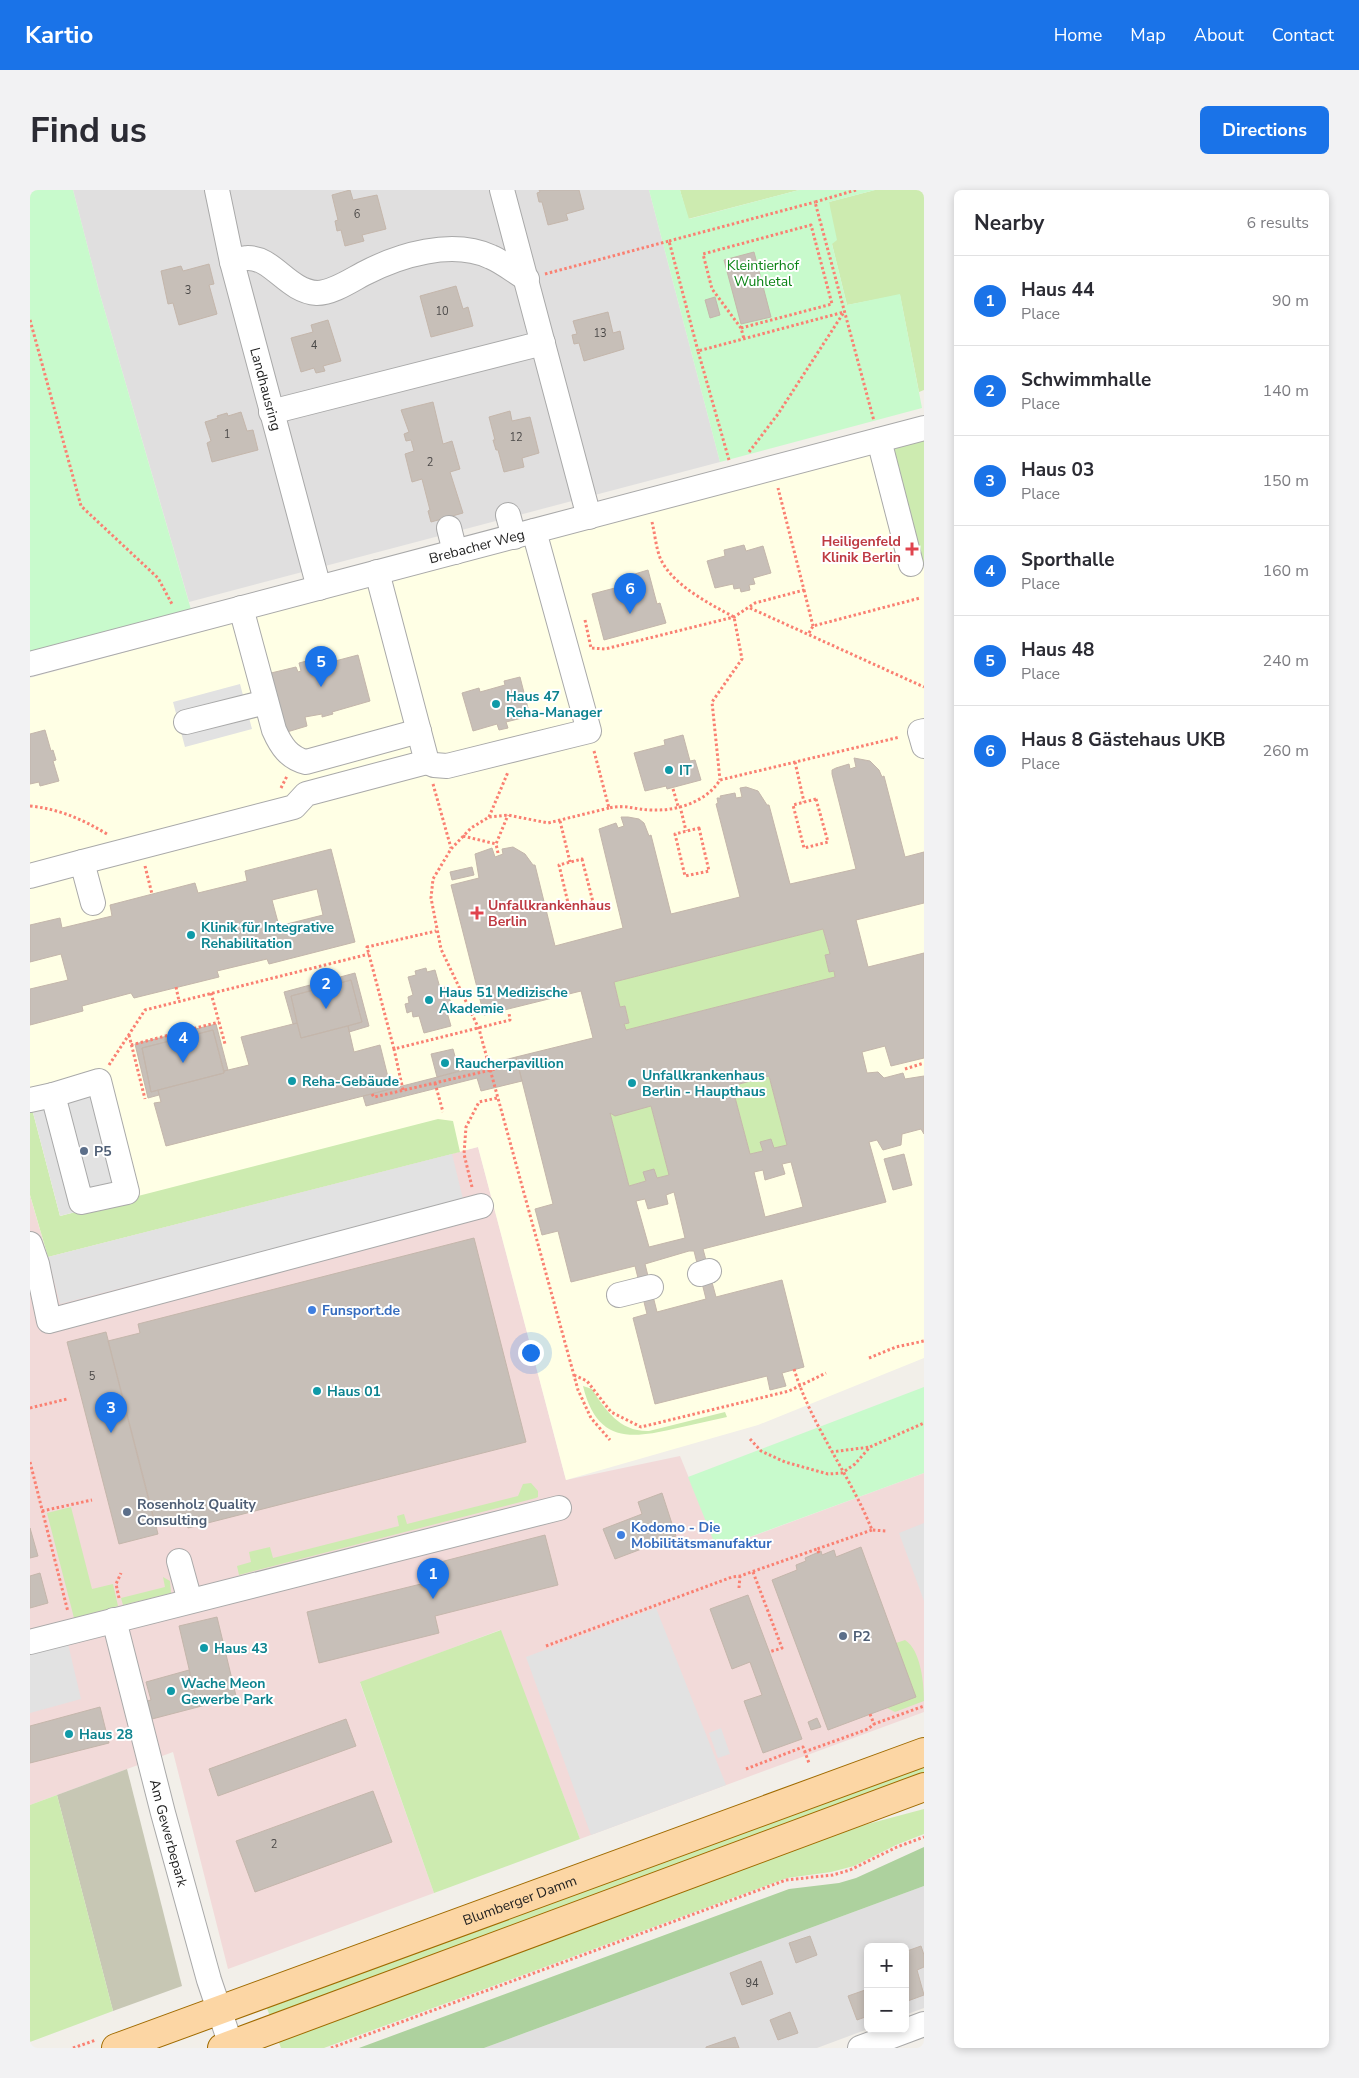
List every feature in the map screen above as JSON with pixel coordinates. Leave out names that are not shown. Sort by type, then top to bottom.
[{"type":"main road","name":"Blumberger Damm","points":[[116,2048],[924,1752]]},
{"type":"main road","points":[[226,2046],[924,1787]]},
{"type":"street","name":"Landhausring","points":[[217,190],[232,262],[319,588]]},
{"type":"street","points":[[502,190],[589,517]]},
{"type":"street","points":[[232,262],[248,258],[264,262],[299,289],[319,293],[337,287],[377,266],[416,252],[460,250],[490,257],[526,279]]},
{"type":"street","points":[[271,412],[543,343]]},
{"type":"street","name":"Brebacher Weg","points":[[30,664],[455,552],[519,528],[589,517],[924,428]]},
{"type":"street","points":[[879,440],[911,564]]},
{"type":"street","points":[[449,528],[455,552]]},
{"type":"street","points":[[30,876],[294,807],[306,794],[428,762],[434,765],[447,766],[589,730],[519,528]]},
{"type":"street","points":[[377,572],[428,762]]},
{"type":"street","points":[[241,608],[278,739],[296,759],[306,762],[419,731]]},
{"type":"street","points":[[186,722],[266,702]]},
{"type":"street","points":[[82,862],[93,903]]},
{"type":"street","points":[[30,1100],[99,1081],[127,1192],[81,1202],[53,1095]]},
{"type":"street","points":[[30,1244],[37,1264],[49,1321],[478,1206]]},
{"type":"street","points":[[619,1294],[650,1286]]},
{"type":"street","points":[[30,1642],[559,1508]]},
{"type":"street","points":[[179,1560],[190,1601]]},
{"type":"street","name":"Am Gewerbepark","points":[[119,1619],[150,1760],[218,2010],[226,2046]]},
{"type":"street","points":[[860,2048],[924,2024]]},
{"type":"path","points":[[526,279],[856,190]]},
{"type":"path","points":[[815,202],[879,440]]},
{"type":"path","points":[[741,328],[832,304],[810,225],[703,254],[712,288],[741,328],[744,339]]},
{"type":"path","points":[[669,241],[730,463]]},
{"type":"path","points":[[698,351],[844,312]]},
{"type":"path","points":[[743,459],[778,414],[844,312]]},
{"type":"path","points":[[30,320],[81,506],[158,578],[174,607],[179,624]]},
{"type":"path","points":[[772,468],[813,626],[809,633]]},
{"type":"path","points":[[610,1440],[591,1418],[578,1390],[479,1029],[451,972],[436,930],[431,898],[433,879],[451,849],[472,828],[489,817],[508,816],[548,823],[622,805],[650,810],[665,809],[700,801],[714,789],[720,780],[712,702],[742,659],[734,617],[696,595],[674,577],[661,560],[648,501]]},
{"type":"path","points":[[592,648],[604,649],[734,617],[755,603],[804,590]]},
{"type":"path","points":[[813,626],[920,598]]},
{"type":"path","points":[[750,608],[809,633],[924,687]]},
{"type":"path","points":[[589,730],[609,808]]},
{"type":"path","points":[[720,780],[795,762],[923,736]]},
{"type":"path","points":[[278,739],[287,776],[279,793]]},
{"type":"path","points":[[489,817],[510,767],[508,751]]},
{"type":"path","points":[[428,762],[451,849]]},
{"type":"path","points":[[795,762],[804,802]]},
{"type":"path","points":[[674,789],[686,831]]},
{"type":"path","points":[[816,799],[828,842],[804,848],[793,805],[804,802],[816,799]]},
{"type":"path","points":[[30,806],[49,808],[81,819],[112,836]]},
{"type":"path","points":[[498,853],[496,844],[508,816]]},
{"type":"path","points":[[560,821],[570,862]]},
{"type":"path","points":[[698,828],[709,871],[685,876],[675,834],[686,831],[698,828]]},
{"type":"path","points":[[463,836],[496,844]]},
{"type":"path","points":[[582,859],[592,902],[569,907],[559,865],[570,862],[582,859]]},
{"type":"path","points":[[403,1090],[367,947],[436,930]]},
{"type":"path","points":[[99,1081],[110,1078],[108,1067],[144,1010],[369,954]]},
{"type":"path","points":[[176,987],[179,1001]]},
{"type":"path","points":[[212,993],[225,1044]]},
{"type":"path","points":[[394,1049],[510,1020],[508,1013]]},
{"type":"path","points":[[131,1045],[219,1022]]},
{"type":"path","points":[[129,1035],[145,1099]]},
{"type":"path","points":[[372,1094],[374,1097],[490,1072],[518,1064]]},
{"type":"path","points":[[905,1068],[924,1064]]},
{"type":"path","points":[[435,1083],[443,1112]]},
{"type":"path","points":[[478,1206],[464,1154],[466,1127],[479,1102],[497,1098]]},
{"type":"path","points":[[869,1358],[896,1347],[924,1341]]},
{"type":"path","points":[[794,1369],[800,1387],[831,1452],[865,1513],[872,1530]]},
{"type":"path","points":[[574,1374],[587,1381],[611,1412],[641,1427],[800,1387],[826,1373]]},
{"type":"path","points":[[30,1408],[67,1399]]},
{"type":"path","points":[[831,1452],[870,1447],[924,1423]]},
{"type":"path","points":[[750,1439],[761,1451],[784,1462],[828,1474],[842,1473],[855,1464],[870,1447]]},
{"type":"path","points":[[30,1462],[72,1631]]},
{"type":"path","points":[[42,1512],[92,1500]]},
{"type":"path","points":[[546,1646],[713,1584],[818,1551],[872,1530],[886,1531]]},
{"type":"path","points":[[753,1572],[782,1648],[770,1652]]},
{"type":"path","points":[[119,1619],[116,1584],[121,1573]]},
{"type":"path","points":[[739,1588],[740,1576]]},
{"type":"path","points":[[804,1752],[924,1706]]},
{"type":"path","points":[[870,1714],[874,1724]]},
{"type":"path","points":[[746,1769],[803,1747],[809,1763]]},
{"type":"path","points":[[332,2048],[786,1880],[832,1875],[862,1866],[897,1847],[924,1837]]},
{"type":"shaded area","points":[[73,190],[649,190],[720,462],[189,602],[99,291]]},
{"type":"shaded area","name":"Unfallkrankenhaus Berlin","points":[[924,450],[924,1358],[758,1425],[566,1480],[478,1147],[48,1257],[30,1195],[30,678],[872,451]]},
{"type":"shaded area","points":[[240,684],[252,729],[185,747],[173,702]]},
{"type":"shaded area","name":"P5","points":[[108,1085],[137,1196],[60,1216],[31,1105]]},
{"type":"shaded area","points":[[478,1147],[566,1480],[680,1456],[718,1549],[924,1473],[924,1712],[580,1839],[500,1630],[360,1683],[434,1893],[228,1969],[173,1752],[30,1805],[30,1195],[48,1257]]},
{"type":"shaded area","points":[[452,1154],[463,1199],[60,1304],[48,1257]]},
{"type":"shaded area","points":[[924,1523],[924,1601],[899,1533]]},
{"type":"shaded area","points":[[656,1608],[726,1785],[591,1835],[526,1657]]},
{"type":"shaded area","points":[[68,1644],[81,1699],[30,1713],[30,1654]]},
{"type":"shaded area","points":[[721,1728],[730,1754],[718,1758],[709,1733]]},
{"type":"shaded area","points":[[127,1769],[182,1986],[113,2011],[57,1795]]},
{"type":"shaded area","points":[[924,1886],[924,2008],[909,2014],[909,1943],[864,1943],[864,2030],[817,2048],[484,2048]]},
{"type":"green space","points":[[30,190],[73,190],[99,291],[192,613],[30,656]]},
{"type":"green space","name":"Kleintierhof Wuhletal","points":[[649,190],[680,190],[689,219],[799,190],[875,190],[829,202],[837,240],[832,244],[847,305],[900,294],[922,408],[720,462]]},
{"type":"green space","points":[[680,190],[799,190],[688,219]]},
{"type":"green space","points":[[875,190],[924,190],[924,390],[919,392],[900,295],[847,305],[832,244],[829,202]]},
{"type":"green space","points":[[924,439],[924,565],[917,567],[889,448]]},
{"type":"green space","points":[[823,929],[830,954],[825,955],[829,972],[834,971],[835,977],[626,1030],[624,1024],[629,1023],[625,1006],[620,1007],[614,982]]},
{"type":"green space","points":[[769,1076],[787,1145],[774,1148],[771,1140],[760,1142],[763,1151],[750,1154],[732,1086]]},
{"type":"green space","points":[[31,1105],[60,1216],[438,1119],[453,1121],[460,1152],[48,1257],[30,1195]]},
{"type":"green space","points":[[651,1106],[669,1175],[657,1178],[654,1169],[644,1172],[646,1181],[629,1186],[610,1113]]},
{"type":"green space","points":[[583,1386],[592,1389],[602,1405],[614,1418],[630,1428],[639,1430],[649,1431],[725,1412],[727,1417],[656,1433],[641,1435],[616,1432],[605,1426],[596,1417]]},
{"type":"green space","points":[[924,1387],[924,1473],[717,1549],[688,1477]]},
{"type":"green space","points":[[531,1483],[538,1491],[538,1497],[536,1498],[239,1575],[237,1566],[251,1562],[249,1552],[270,1547],[273,1558],[399,1526],[397,1516],[404,1514],[407,1524],[518,1496],[523,1484]]},
{"type":"green space","points":[[71,1507],[92,1589],[113,1584],[118,1606],[74,1618],[47,1513]]},
{"type":"green space","points":[[163,1577],[170,1581],[171,1593],[123,1605],[121,1598],[165,1587]]},
{"type":"green space","points":[[501,1630],[580,1839],[434,1893],[360,1682]]},
{"type":"green space","points":[[905,1640],[915,1651],[918,1659],[924,1701],[895,1712],[887,1708],[896,1643]]},
{"type":"green space","points":[[924,1761],[924,1776],[271,2019],[265,2003]]},
{"type":"green space","points":[[57,1795],[113,2011],[30,2042],[30,1805]]},
{"type":"green space","points":[[924,1809],[924,1834],[896,1845],[854,1866],[831,1872],[787,1878],[324,2048],[281,2048],[278,2040],[834,1833]]},
{"type":"green space","points":[[924,1847],[924,1886],[484,2048],[359,2048],[789,1889],[839,1883],[856,1878]]},
{"type":"building","points":[[350,190],[353,200],[377,195],[386,229],[362,235],[364,241],[345,246],[341,230],[337,231],[335,221],[338,220],[332,195]]},
{"type":"building","points":[[539,190],[579,190],[584,209],[566,214],[568,220],[548,225],[542,202],[539,202],[537,193],[540,192]]},
{"type":"building","points":[[754,252],[771,317],[741,324],[724,260]]},
{"type":"building","points":[[209,264],[214,284],[209,285],[217,314],[179,325],[173,303],[168,304],[161,271],[181,266],[183,271]]},
{"type":"building","points":[[456,286],[463,309],[468,307],[473,326],[431,337],[420,296]]},
{"type":"building","points":[[715,297],[720,315],[710,318],[705,300]]},
{"type":"building","points":[[608,312],[613,333],[620,331],[624,349],[584,361],[579,343],[574,344],[572,335],[577,334],[573,321]]},
{"type":"building","points":[[328,320],[341,361],[323,366],[325,371],[316,373],[314,368],[301,372],[291,338],[313,332],[311,325]]},
{"type":"building","points":[[433,402],[443,444],[452,441],[460,469],[450,472],[463,513],[431,522],[422,479],[412,482],[405,454],[414,451],[411,440],[406,441],[404,434],[409,432],[401,410]]},
{"type":"building","points":[[510,411],[512,421],[530,417],[539,453],[522,458],[524,467],[504,472],[493,440],[495,440],[489,417]]},
{"type":"building","points":[[241,412],[247,431],[253,430],[258,450],[212,462],[207,443],[211,441],[205,422],[227,413],[228,416]]},
{"type":"building","points":[[744,545],[746,551],[763,546],[771,573],[753,578],[755,584],[749,585],[750,590],[741,592],[740,588],[734,589],[733,584],[715,588],[707,561],[725,556],[724,550]]},
{"type":"building","points":[[648,570],[657,604],[660,603],[666,623],[604,640],[592,594],[630,584],[628,576]]},
{"type":"building","points":[[358,655],[370,701],[332,712],[333,714],[322,717],[322,714],[305,717],[307,726],[287,732],[271,673],[296,667],[298,672],[301,671],[299,663],[318,658],[320,665]]},
{"type":"building","name":"Haus 47 Reha-Manager","points":[[520,677],[530,716],[506,722],[508,728],[499,730],[497,724],[473,731],[462,693],[479,688],[480,692],[505,685],[504,681]]},
{"type":"building","points":[[45,730],[51,751],[53,750],[56,760],[53,761],[59,781],[40,786],[39,782],[30,784],[30,734]]},
{"type":"building","name":"IT","points":[[683,735],[690,761],[695,760],[701,780],[667,789],[666,786],[645,791],[634,753],[665,745],[664,740]]},
{"type":"building","name":"Unfallkrankenhaus Berlin - Haupthaus","points":[[854,758],[870,761],[879,770],[882,777],[884,776],[905,857],[924,852],[924,903],[856,920],[868,967],[924,953],[924,1058],[891,1066],[885,1046],[862,1052],[867,1073],[878,1072],[884,1078],[903,1073],[905,1079],[924,1076],[924,1134],[921,1129],[902,1134],[901,1145],[883,1150],[877,1140],[869,1142],[886,1202],[703,1249],[716,1297],[782,1280],[804,1367],[782,1373],[786,1386],[770,1390],[767,1376],[655,1404],[633,1318],[647,1314],[635,1266],[571,1282],[558,1231],[542,1235],[535,1209],[553,1204],[516,1057],[593,1038],[581,991],[484,1015],[451,885],[479,878],[475,854],[492,848],[495,857],[503,854],[502,849],[513,847],[525,854],[535,865],[555,946],[623,928],[599,829],[616,823],[618,828],[624,826],[621,817],[628,817],[639,819],[644,823],[649,836],[651,835],[671,914],[740,897],[716,804],[718,803],[717,798],[721,798],[720,796],[735,793],[736,798],[742,797],[740,788],[746,787],[758,791],[767,805],[769,805],[790,884],[856,869],[832,770],[849,764],[850,769],[856,767]],"holes":[[[823,929],[830,954],[825,955],[829,972],[834,971],[835,977],[626,1030],[624,1024],[629,1023],[625,1006],[620,1007],[614,982]],[[769,1076],[787,1145],[774,1148],[771,1139],[760,1142],[763,1151],[750,1154],[732,1086]],[[651,1106],[669,1175],[657,1178],[654,1169],[643,1172],[646,1181],[629,1186],[610,1113],[615,1116]],[[791,1162],[803,1207],[765,1217],[754,1172],[763,1170],[765,1180],[785,1174],[782,1164]],[[674,1192],[685,1238],[649,1247],[636,1201],[645,1199],[648,1209],[668,1204],[666,1195]],[[694,1251],[706,1299],[657,1312],[645,1264]]]},
{"type":"building","name":"Klinik für Integrative Rehabilitation","points":[[331,849],[355,942],[269,964],[267,959],[217,971],[219,977],[134,998],[131,993],[82,1006],[83,1011],[30,1025],[30,989],[68,980],[61,954],[30,962],[30,925],[60,918],[62,928],[112,916],[110,905],[195,883],[198,893],[247,881],[245,871]],"holes":[[[317,889],[323,915],[279,926],[272,900]]]},
{"type":"building","points":[[472,867],[474,875],[452,880],[450,872]]},
{"type":"building","name":"Haus 51 Medizische Akademie","points":[[426,968],[427,972],[435,970],[440,988],[446,987],[452,1007],[446,1009],[451,1026],[424,1033],[419,1016],[413,1017],[412,1011],[407,1013],[405,1004],[409,1003],[408,997],[413,995],[408,977],[416,975],[415,971]]},
{"type":"building","points":[[355,973],[369,1026],[349,1032],[348,1026],[362,1022],[351,980],[291,996],[297,1023],[293,1024],[284,992]]},
{"type":"building","points":[[351,980],[362,1022],[301,1038],[291,996]]},
{"type":"building","name":"Reha-Gebäude","points":[[297,1023],[301,1038],[348,1026],[354,1052],[380,1045],[391,1089],[166,1146],[154,1103],[161,1102],[158,1090],[249,1065],[241,1037]]},
{"type":"building","points":[[216,1024],[228,1070],[224,1071],[213,1030],[142,1048],[151,1092],[158,1090],[159,1095],[148,1098],[135,1044]]},
{"type":"building","points":[[213,1030],[224,1073],[151,1092],[142,1048]]},
{"type":"building","name":"Raucherpavillion","points":[[453,1049],[459,1071],[437,1077],[431,1054]]},
{"type":"building","points":[[516,1057],[522,1081],[481,1091],[477,1078],[366,1106],[363,1096]]},
{"type":"building","points":[[904,1154],[912,1185],[893,1190],[884,1159]]},
{"type":"building","name":"Haus 01","points":[[474,1238],[526,1442],[188,1528],[186,1518],[155,1525],[108,1341],[140,1333],[138,1324]]},
{"type":"building","points":[[106,1332],[158,1534],[119,1544],[67,1342]]},
{"type":"building","points":[[662,1493],[676,1536],[615,1559],[603,1529],[642,1514],[638,1502]]},
{"type":"building","points":[[30,1528],[38,1556],[30,1558]]},
{"type":"building","points":[[545,1535],[558,1585],[435,1616],[439,1633],[319,1663],[307,1612],[425,1583],[421,1567]]},
{"type":"building","name":"P2","points":[[861,1547],[916,1697],[828,1730],[772,1580],[797,1570],[796,1565],[806,1561],[805,1558],[821,1551],[822,1555],[834,1550],[836,1557]]},
{"type":"building","points":[[40,1573],[48,1603],[30,1608],[30,1576]]},
{"type":"building","points":[[748,1595],[802,1739],[763,1753],[744,1701],[762,1695],[750,1662],[732,1669],[710,1609]]},
{"type":"building","name":"Haus 43","points":[[217,1617],[236,1696],[198,1707],[179,1626]]},
{"type":"building","name":"Wache Meon Gewerbe Park","points":[[189,1670],[198,1707],[152,1719],[147,1701],[151,1700],[146,1682]]},
{"type":"building","name":"Haus 28","points":[[100,1707],[109,1743],[30,1763],[30,1726]]},
{"type":"building","points":[[817,1718],[821,1727],[811,1730],[808,1722]]},
{"type":"building","points":[[346,1719],[356,1746],[218,1796],[209,1769]]},
{"type":"building","points":[[373,1791],[392,1842],[255,1892],[236,1841]]},
{"type":"building","points":[[810,1936],[817,1955],[796,1963],[789,1943]]},
{"type":"building","points":[[921,1946],[924,1955],[924,1967],[917,1970],[924,1995],[909,2001],[909,1988],[909,1950]]},
{"type":"building","points":[[761,1961],[773,1994],[742,2005],[730,1973]]},
{"type":"building","points":[[864,1990],[864,2017],[857,2020],[848,1996]]},
{"type":"building","points":[[790,2012],[798,2033],[778,2040],[770,2020]]},
{"type":"building","points":[[735,2037],[739,2048],[706,2048],[706,2047]]},
{"type":"place","name":"Heiligenfeld Klinik Berlin","points":[[912,549]]},
{"type":"place","name":"Haus 8 Gästehaus UKB","points":[[630,614]]},
{"type":"place","name":"Haus 48","points":[[321,687]]},
{"type":"place","name":"Haus 47 Reha-Manager","points":[[496,704]]},
{"type":"place","name":"IT","points":[[669,770]]},
{"type":"place","name":"Unfallkrankenhaus Berlin","points":[[477,913]]},
{"type":"place","name":"Klinik für Integrative Rehabilitation","points":[[191,935]]},
{"type":"place","name":"Haus 51 Medizische Akademie","points":[[429,1000]]},
{"type":"place","name":"Schwimmhalle","points":[[326,1009]]},
{"type":"place","name":"Sporthalle","points":[[183,1063]]},
{"type":"place","name":"Raucherpavillion","points":[[445,1063]]},
{"type":"place","name":"Reha-Gebäude","points":[[292,1081]]},
{"type":"place","name":"Unfallkrankenhaus Berlin - Haupthaus","points":[[632,1083]]},
{"type":"place","name":"P5","points":[[84,1151]]},
{"type":"place","name":"Funsport.de","points":[[312,1310]]},
{"type":"place","name":"Haus 01","points":[[317,1391]]},
{"type":"place","name":"Haus 03","points":[[111,1433]]},
{"type":"place","name":"Rosenholz Quality Consulting","points":[[127,1512]]},
{"type":"place","name":"Kodomo - Die Mobilitätsmanufaktur","points":[[621,1535]]},
{"type":"place","name":"Haus 44","points":[[433,1599]]},
{"type":"place","name":"P2","points":[[843,1636]]},
{"type":"place","name":"Haus 43","points":[[204,1648]]},
{"type":"place","name":"Wache Meon Gewerbe Park","points":[[171,1691]]},
{"type":"place","name":"Haus 28","points":[[69,1734]]}]
